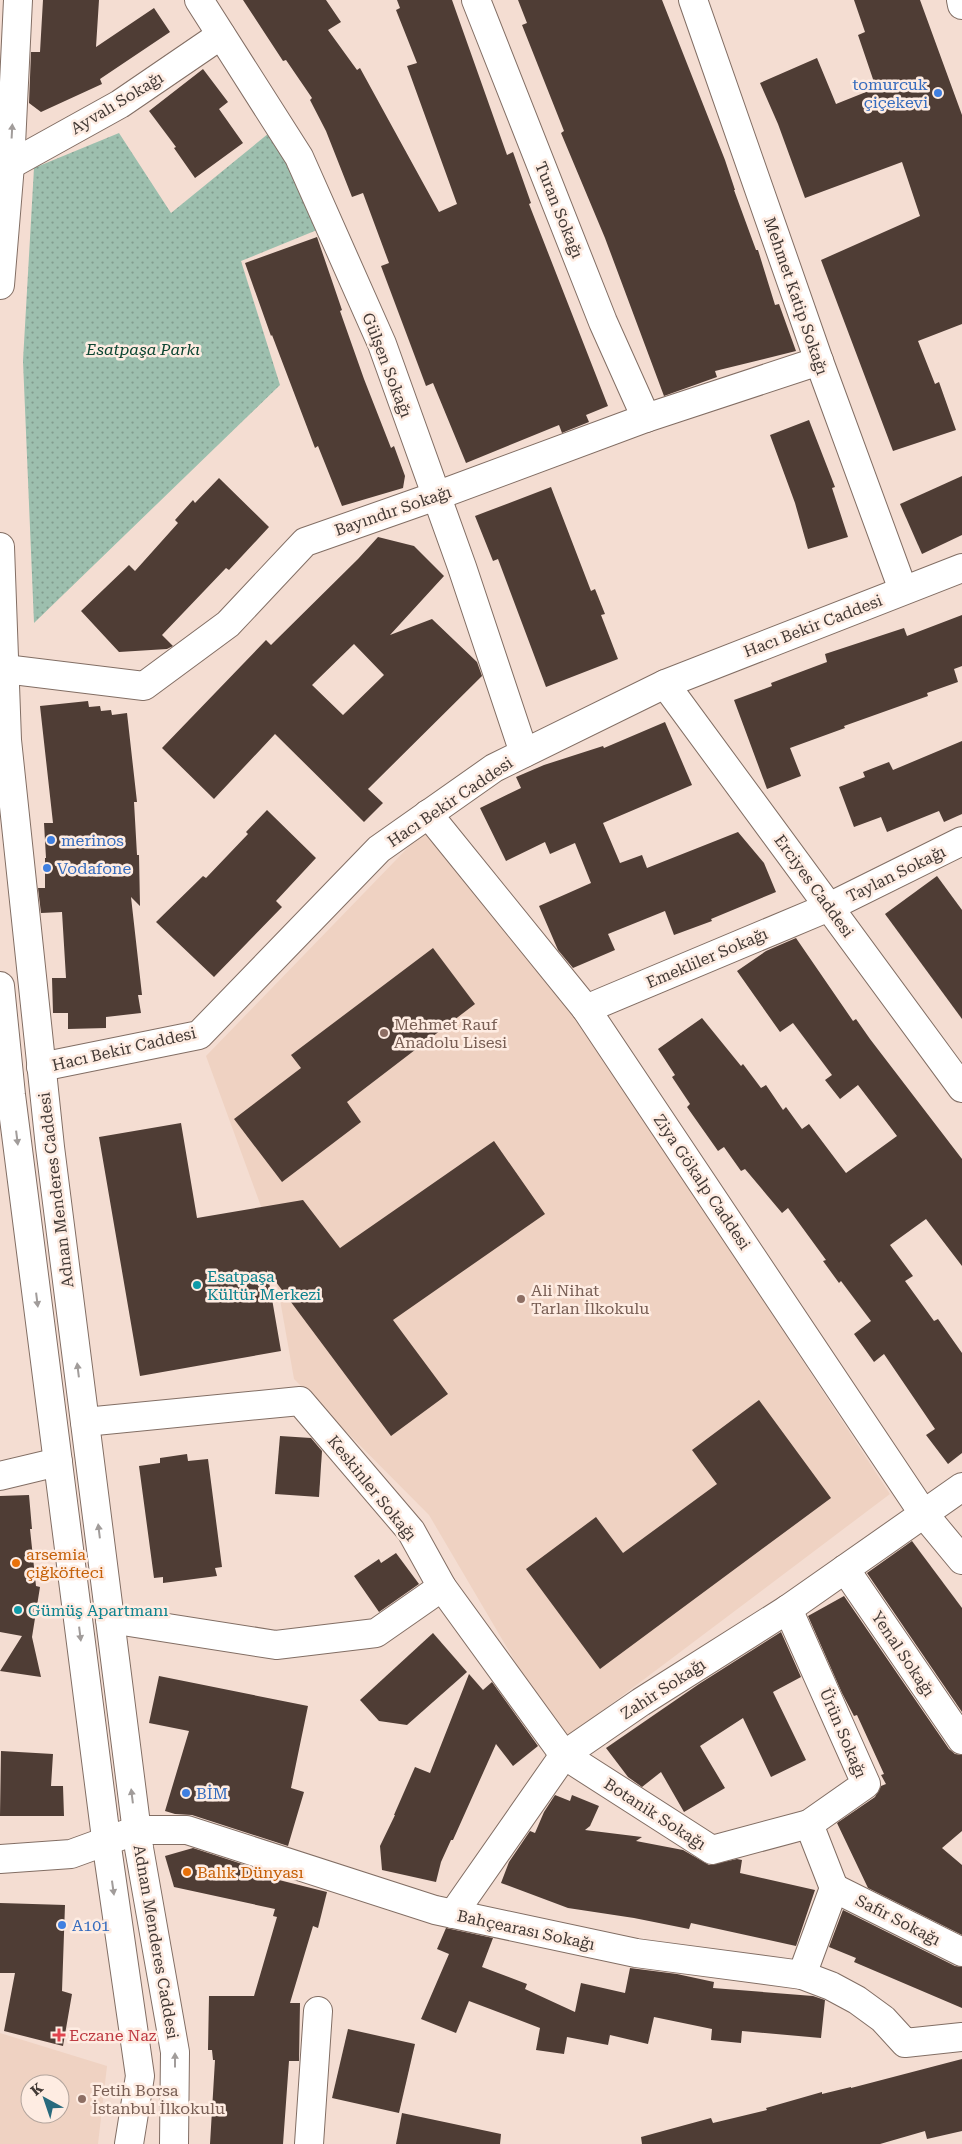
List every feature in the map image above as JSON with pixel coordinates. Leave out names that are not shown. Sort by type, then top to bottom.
[{"type":"street","points":[[0,285],[10,165],[18,0]]},
{"type":"street","name":"Gülşen Sokağı","points":[[199,0],[299,157],[382,344],[462,567],[524,753]]},
{"type":"street","name":"Turan Sokağı","points":[[476,0],[603,322],[646,418]]},
{"type":"street","name":"Mehmet Katip Sokağı","points":[[693,0],[819,361],[903,590]]},
{"type":"street","points":[[961,0],[962,5]]},
{"type":"street","name":"Ayvalı Sokağı","points":[[10,165],[120,104],[222,35]]},
{"type":"street","name":"Bayındır Sokağı","points":[[5,669],[144,686],[228,624],[305,542],[436,496],[646,418],[819,361]]},
{"type":"street","name":"Adnan Menderes Caddesi","points":[[0,547],[7,740],[41,1067],[136,1830],[175,2052],[174,2144]]},
{"type":"street","name":"Hacı Bekir Caddesi","points":[[41,1067],[199,1035],[379,849],[494,768],[665,684],[962,568]]},
{"type":"street","name":"Erciyes Caddesi","points":[[665,684],[962,1088]]},
{"type":"street","name":"Ziya Gökalp Caddesi","points":[[428,814],[586,1009],[923,1513],[962,1560]]},
{"type":"street","name":"Taylan Sokağı","points":[[829,907],[962,841]]},
{"type":"street","name":"Emekliler Sokağı","points":[[586,1009],[829,907]]},
{"type":"street","name":"Adnan Menderes Caddesi","points":[[0,986],[6,1104],[58,1462],[106,1840],[140,2076],[129,2144]]},
{"type":"street","name":"Keskinler Sokağı","points":[[85,1422],[300,1401],[411,1531],[442,1587],[564,1755]]},
{"type":"street","points":[[0,1476],[58,1462]]},
{"type":"street","name":"Zahir Sokağı","points":[[452,1914],[564,1755],[641,1702],[788,1609],[962,1486]]},
{"type":"street","name":"Yenal Sokağı","points":[[845,1569],[962,1739]]},
{"type":"street","points":[[110,1619],[276,1645],[376,1633],[442,1587]]},
{"type":"street","name":"Ürün Sokağı","points":[[788,1609],[866,1784],[809,1824]]},
{"type":"street","name":"Botanik Sokağı","points":[[564,1755],[712,1850],[809,1824]]},
{"type":"street","points":[[802,1975],[834,1888],[809,1824]]},
{"type":"street","name":"Adnan Menderes Caddesi","points":[[106,1840],[136,1830]]},
{"type":"street","name":"Bahçearası Sokağı","points":[[136,1830],[187,1830],[452,1914],[636,1953],[802,1975],[831,1986],[857,2000],[883,2020],[905,2043],[962,2037]]},
{"type":"street","points":[[0,1859],[71,1854],[106,1840]]},
{"type":"street","name":"Safir Sokağı","points":[[834,1888],[962,1952]]},
{"type":"street","points":[[309,2144],[318,2011]]},
{"type":"shaded area","name":"Ali Nihat Tarlan İlkokulu","points":[[425,830],[572,1009],[890,1494],[562,1741],[429,1515],[294,1379],[266,1220],[206,1056]]},
{"type":"shaded area","name":"Fetih Borsa İstanbul İlkokulu","points":[[0,2033],[107,2066],[98,2144],[0,2144]]},
{"type":"green space","name":"Esatpaşa Parkı","points":[[274,129],[317,230],[241,261],[280,385],[34,623],[23,361],[34,168],[119,133],[171,213]]},
{"type":"building","points":[[43,0],[99,0],[96,47],[154,8],[170,32],[100,79],[102,84],[41,112],[29,103],[31,52],[40,52]]},
{"type":"building","points":[[243,0],[326,0],[341,22],[328,30],[357,70],[360,68],[439,212],[457,204],[407,66],[417,63],[396,10],[400,8],[397,0],[452,0],[507,155],[513,152],[531,203],[529,204],[608,406],[586,415],[589,422],[562,433],[559,425],[466,463],[433,383],[426,386],[381,266],[389,263],[363,193],[352,197],[326,131],[310,100],[312,98],[286,60],[283,61]]},
{"type":"building","points":[[518,0],[662,0],[725,160],[756,250],[758,250],[775,305],[779,304],[796,351],[715,371],[717,377],[664,396],[605,238],[561,133],[564,131],[522,25],[527,23]]},
{"type":"building","points":[[854,0],[920,0],[962,115],[962,324],[918,341],[935,384],[939,382],[956,430],[893,451],[821,260],[920,216],[902,162],[805,198],[778,124],[760,83],[817,58],[836,104],[876,88],[858,35],[865,32]]},
{"type":"building","points":[[203,69],[228,102],[219,109],[243,143],[195,178],[174,148],[176,147],[149,111]]},
{"type":"building","points":[[317,237],[364,379],[391,448],[394,446],[405,476],[403,488],[342,506],[318,446],[315,448],[271,336],[245,263]]},
{"type":"building","points":[[809,420],[835,487],[832,488],[848,537],[808,549],[795,503],[770,435]]},
{"type":"building","points":[[962,476],[962,535],[922,554],[900,504]]},
{"type":"building","points":[[219,478],[269,527],[229,570],[226,568],[162,635],[173,646],[167,649],[119,652],[81,611],[129,565],[135,571],[178,523],[175,520],[193,500],[195,503]]},
{"type":"building","points":[[551,487],[591,591],[595,589],[605,614],[601,615],[618,659],[546,687],[498,559],[493,561],[475,516]]},
{"type":"building","points":[[378,537],[414,546],[444,576],[390,635],[432,619],[477,662],[482,676],[368,789],[383,803],[364,822],[275,734],[214,799],[162,748],[266,640],[271,645]],"holes":[[[354,644],[384,675],[343,715],[312,685]]]},
{"type":"building","points":[[962,615],[962,666],[954,669],[958,682],[927,693],[928,696],[844,726],[845,728],[790,748],[801,776],[767,789],[734,700],[772,686],[771,683],[827,662],[825,654],[904,628],[907,636]]},
{"type":"building","points":[[88,701],[89,707],[100,706],[101,711],[111,710],[112,715],[127,713],[137,802],[134,802],[137,855],[139,855],[140,906],[131,897],[142,995],[138,995],[141,1013],[106,1017],[106,1028],[68,1029],[68,1013],[53,1013],[52,978],[66,978],[62,912],[41,913],[38,888],[45,888],[44,823],[53,823],[40,706]]},
{"type":"building","points":[[665,722],[692,785],[603,823],[620,863],[642,855],[647,868],[738,832],[764,863],[776,892],[711,919],[712,921],[674,935],[665,911],[608,934],[615,950],[573,968],[558,950],[539,906],[591,883],[575,843],[550,854],[545,842],[506,861],[480,808],[521,788],[516,777],[544,765],[603,746],[604,748]]},
{"type":"building","points":[[962,741],[962,814],[944,822],[939,811],[887,832],[881,817],[854,827],[839,787],[865,777],[863,772],[889,762],[893,770]]},
{"type":"building","points":[[267,810],[316,858],[276,901],[282,907],[214,977],[156,922],[203,876],[206,878],[248,834],[246,832]]},
{"type":"building","points":[[937,876],[962,910],[962,1019],[885,914]]},
{"type":"building","points":[[796,938],[853,1021],[856,1019],[962,1159],[962,1266],[926,1219],[890,1245],[913,1276],[905,1281],[934,1321],[938,1319],[962,1353],[962,1453],[948,1464],[926,1435],[935,1429],[884,1354],[874,1362],[854,1334],[871,1321],[841,1281],[839,1283],[823,1261],[826,1260],[788,1208],[782,1213],[745,1169],[741,1171],[724,1147],[718,1151],[687,1107],[690,1104],[672,1077],[675,1075],[658,1049],[702,1018],[741,1066],[743,1064],[761,1088],[766,1085],[783,1110],[786,1107],[802,1129],[809,1124],[846,1173],[897,1136],[858,1085],[840,1099],[825,1080],[832,1075],[793,1023],[780,1032],[737,971],[766,951]]},
{"type":"building","points":[[433,948],[475,1004],[347,1102],[361,1122],[282,1182],[234,1119],[301,1068],[291,1055]]},
{"type":"building","points":[[181,1123],[197,1218],[303,1200],[340,1248],[494,1141],[545,1214],[393,1320],[448,1394],[391,1436],[267,1270],[281,1351],[140,1376],[99,1137]]},
{"type":"building","points":[[759,1400],[831,1498],[600,1669],[526,1569],[596,1517],[623,1553],[717,1484],[692,1450]]},
{"type":"building","points":[[280,1436],[311,1438],[322,1451],[319,1497],[275,1494]]},
{"type":"building","points":[[187,1454],[188,1461],[208,1459],[222,1567],[215,1568],[217,1576],[163,1583],[163,1577],[154,1578],[139,1466],[160,1463],[160,1458]]},
{"type":"building","points":[[29,1495],[32,1529],[30,1529],[36,1586],[40,1587],[32,1637],[41,1677],[0,1671],[22,1636],[0,1632],[0,1496]]},
{"type":"building","points":[[912,1541],[962,1608],[962,1712],[867,1573]]},
{"type":"building","points":[[396,1553],[419,1584],[379,1612],[354,1576],[379,1559],[381,1563]]},
{"type":"building","points":[[844,1596],[949,1749],[955,1754],[962,1755],[962,1831],[942,1848],[962,1865],[962,1935],[868,1888],[837,1823],[875,1797],[881,1786],[886,1784],[881,1775],[884,1774],[857,1715],[854,1716],[842,1693],[808,1616]]},
{"type":"building","points":[[781,1632],[801,1677],[773,1692],[806,1760],[771,1777],[743,1718],[700,1746],[725,1788],[684,1812],[661,1772],[642,1787],[628,1777],[606,1748],[699,1684]]},
{"type":"building","points":[[433,1633],[467,1672],[407,1725],[379,1721],[360,1700]]},
{"type":"building","points":[[469,1674],[483,1690],[492,1682],[538,1746],[513,1766],[496,1744],[453,1840],[451,1840],[441,1862],[436,1882],[382,1870],[380,1846],[415,1767],[430,1773]]},
{"type":"building","points":[[159,1676],[308,1706],[291,1788],[304,1792],[288,1846],[192,1815],[175,1814],[165,1811],[189,1731],[149,1723]]},
{"type":"building","points":[[1,1751],[53,1754],[51,1786],[63,1786],[64,1816],[0,1816]]},
{"type":"building","points":[[555,1795],[570,1801],[572,1795],[599,1806],[590,1826],[585,1830],[642,1837],[636,1841],[683,1850],[709,1865],[737,1859],[742,1860],[740,1873],[815,1890],[796,1946],[691,1923],[689,1929],[568,1908],[501,1883],[509,1862],[530,1831],[535,1833],[544,1812]]},
{"type":"building","points":[[193,1848],[279,1876],[279,1880],[327,1892],[318,1928],[313,1926],[290,2003],[300,2003],[299,2061],[289,2061],[283,2144],[210,2144],[215,2060],[213,2060],[212,2050],[208,2050],[209,1996],[254,1996],[277,1917],[273,1916],[275,1909],[174,1887],[165,1856]]},
{"type":"building","points":[[0,1903],[65,1905],[62,1991],[72,1994],[63,2046],[4,2031],[15,1973],[0,1973]]},
{"type":"building","points":[[843,1910],[955,1966],[962,1967],[962,2008],[854,1962],[856,1958],[829,1947]]},
{"type":"building","points":[[446,1928],[493,1938],[482,1967],[527,1984],[525,1989],[575,2012],[581,1983],[625,1993],[630,1968],[677,1974],[714,1982],[713,1988],[813,1996],[825,2000],[821,2038],[742,2031],[741,2043],[711,2040],[712,2029],[654,2017],[648,2044],[610,2035],[608,2045],[567,2037],[564,2054],[536,2050],[540,2028],[469,2001],[456,2033],[421,2019],[449,1954],[437,1949]]},
{"type":"building","points":[[348,2029],[415,2044],[399,2113],[332,2098]]},
{"type":"building","points":[[962,2059],[962,2131],[927,2139],[925,2131],[880,2144],[642,2144],[641,2137],[711,2118],[713,2123],[767,2110],[766,2108],[822,2092],[822,2094],[851,2088]]},
{"type":"building","points":[[402,2113],[501,2134],[500,2144],[396,2144]]},
{"type":"place","name":"tomurcuk çiçekevi","points":[[938,93]]},
{"type":"place","name":"merinos","points":[[51,840]]},
{"type":"place","name":"Vodafone","points":[[47,868]]},
{"type":"place","name":"Mehmet Rauf Anadolu Lisesi","points":[[384,1033]]},
{"type":"place","name":"Esatpaşa Kültür Merkezi","points":[[197,1285]]},
{"type":"place","name":"Ali Nihat Tarlan İlkokulu","points":[[521,1299]]},
{"type":"place","name":"arsemia çiğköfteci","points":[[16,1563]]},
{"type":"place","name":"Gümüş Apartmanı","points":[[18,1610]]},
{"type":"place","name":"BİM","points":[[186,1793]]},
{"type":"place","name":"Balık Dünyası","points":[[187,1872]]},
{"type":"place","name":"A101","points":[[62,1925]]},
{"type":"place","name":"Eczane Naz","points":[[59,2035]]},
{"type":"place","name":"Fetih Borsa İstanbul İlkokulu","points":[[82,2099]]}]
